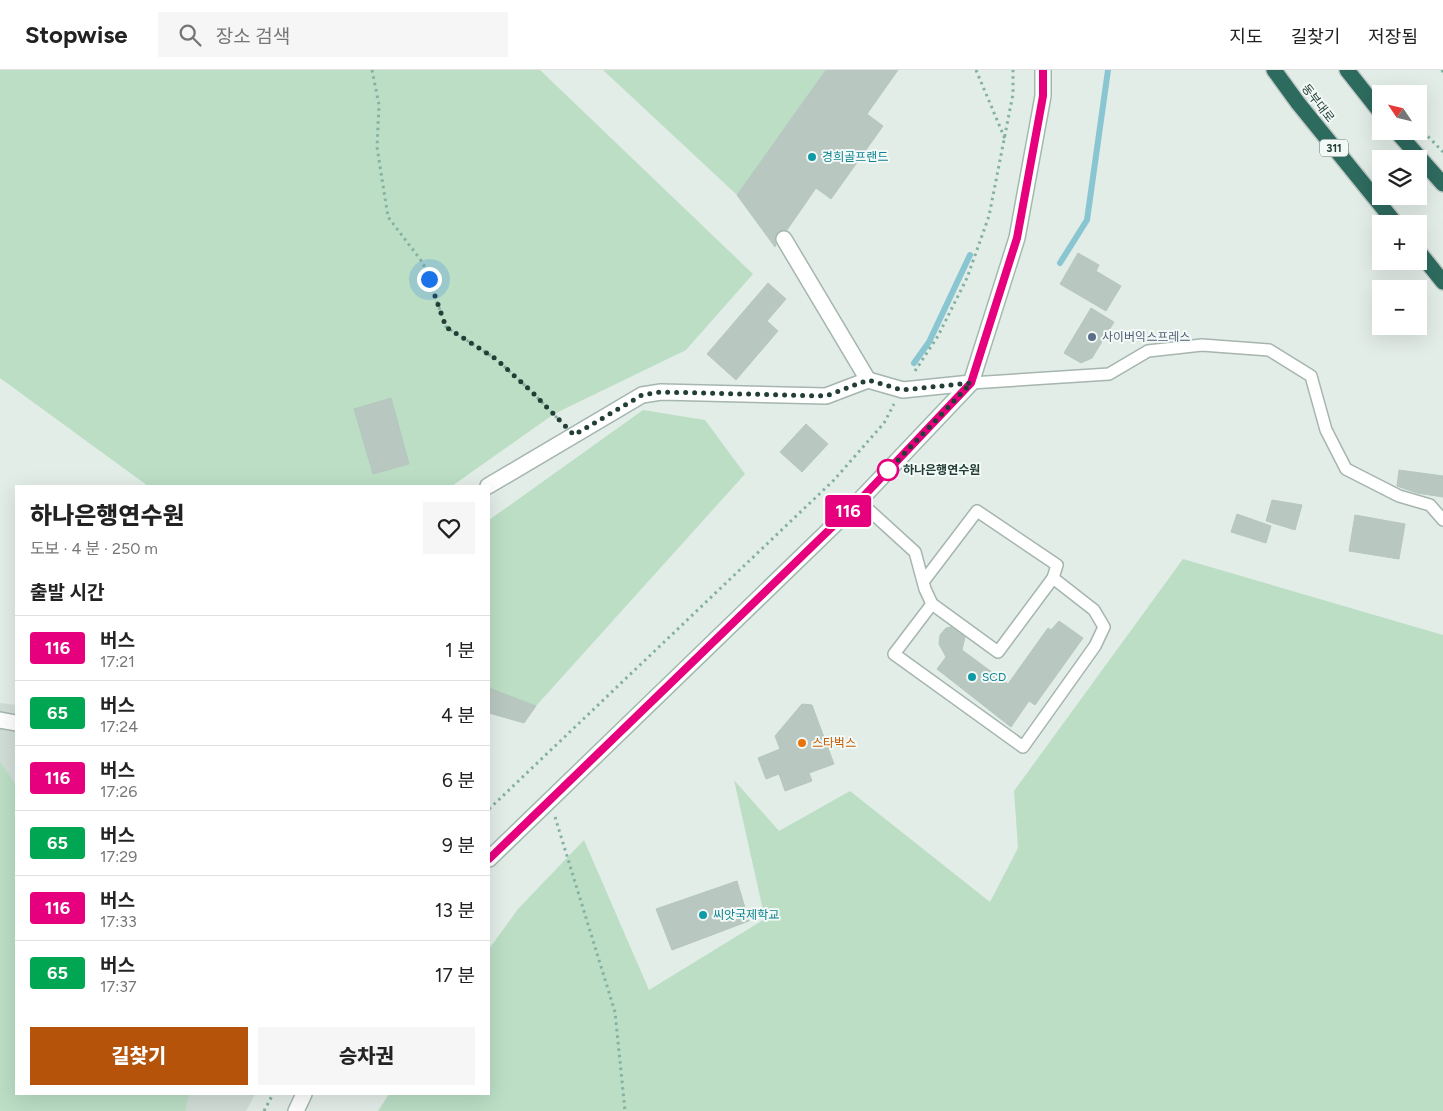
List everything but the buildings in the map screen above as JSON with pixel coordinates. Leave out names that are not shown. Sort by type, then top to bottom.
[{"type":"highway","name":"동부대로","points":[[1274,70],[1298,103],[1389,215]]},
{"type":"highway","points":[[1347,70],[1372,102]]},
{"type":"highway","points":[[1404,140],[1443,184]]},
{"type":"highway","points":[[1427,262],[1443,282]]},
{"type":"main road","points":[[490,858],[859,501],[971,383],[1017,238],[1043,96],[1043,70]]},
{"type":"main road","points":[[784,239],[868,380]]},
{"type":"main road","points":[[490,485],[642,395],[661,392],[826,396],[868,380],[902,390],[971,383]]},
{"type":"main road","points":[[0,720],[15,723]]},
{"type":"main road","points":[[296,1111],[304,1095]]},
{"type":"lane","points":[[971,383],[1109,374],[1148,351],[1202,345],[1269,350],[1311,376],[1326,430],[1346,469],[1399,496],[1430,505],[1443,520]]},
{"type":"lane","points":[[859,501],[915,552],[923,582],[932,604],[998,652],[1053,578],[1057,565],[977,510],[923,582]]},
{"type":"lane","points":[[932,604],[894,654],[1022,747],[1095,646],[1104,627],[1094,610],[1053,578]]},
{"type":"path","points":[[372,70],[379,105],[377,147],[388,217],[423,262],[446,327],[496,359],[574,435]]},
{"type":"path","points":[[976,70],[1005,140]]},
{"type":"path","points":[[490,808],[834,480],[884,423],[902,390],[938,336],[967,278],[989,216],[1013,94],[1013,70]]},
{"type":"path","points":[[1428,136],[1443,152]]},
{"type":"path","points":[[550,800],[615,1012],[625,1111]]},
{"type":"path","points":[[264,1111],[272,1095]]},
{"type":"shaded area","points":[[0,703],[15,705],[15,1095],[254,1095],[246,1111],[0,1111]]},
{"type":"green space","points":[[0,70],[540,70],[753,274],[686,350],[554,414],[453,485],[147,485],[0,378]]},
{"type":"green space","points":[[603,70],[826,70],[737,195]]},
{"type":"green space","points":[[643,410],[705,420],[745,474],[536,706],[490,688],[490,519]]},
{"type":"green space","points":[[1183,559],[1443,635],[1443,1111],[378,1111],[388,1095],[490,1095],[490,948],[518,909],[584,840],[649,990],[765,919],[734,780],[779,831],[850,791],[990,902],[1018,848],[1014,791]]},
{"type":"green space","points":[[0,762],[15,784],[15,1095],[189,1095],[185,1111],[0,1111]]},
{"type":"waterway","points":[[1060,263],[1087,220],[1108,70]]},
{"type":"waterway","points":[[914,363],[929,342],[970,255]]},
{"type":"bus line","name":"116","points":[[490,858],[859,501],[971,383],[1017,238],[1043,96],[1043,70]]},
{"type":"place","name":"경희골프랜드","points":[[812,157]]},
{"type":"place","name":"사이버익스프레스","points":[[1092,337]]},
{"type":"place","name":"하나은행연수원","points":[[888,470]]},
{"type":"place","name":"SCD","points":[[972,677]]},
{"type":"place","name":"스타벅스","points":[[802,743]]},
{"type":"place","name":"씨앗국제학교","points":[[703,915]]},
{"type":"route","points":[[429,279],[446,327],[496,359],[574,435],[642,395],[661,392],[826,396],[868,380],[902,390],[971,383],[884,475],[888,470]]}]
